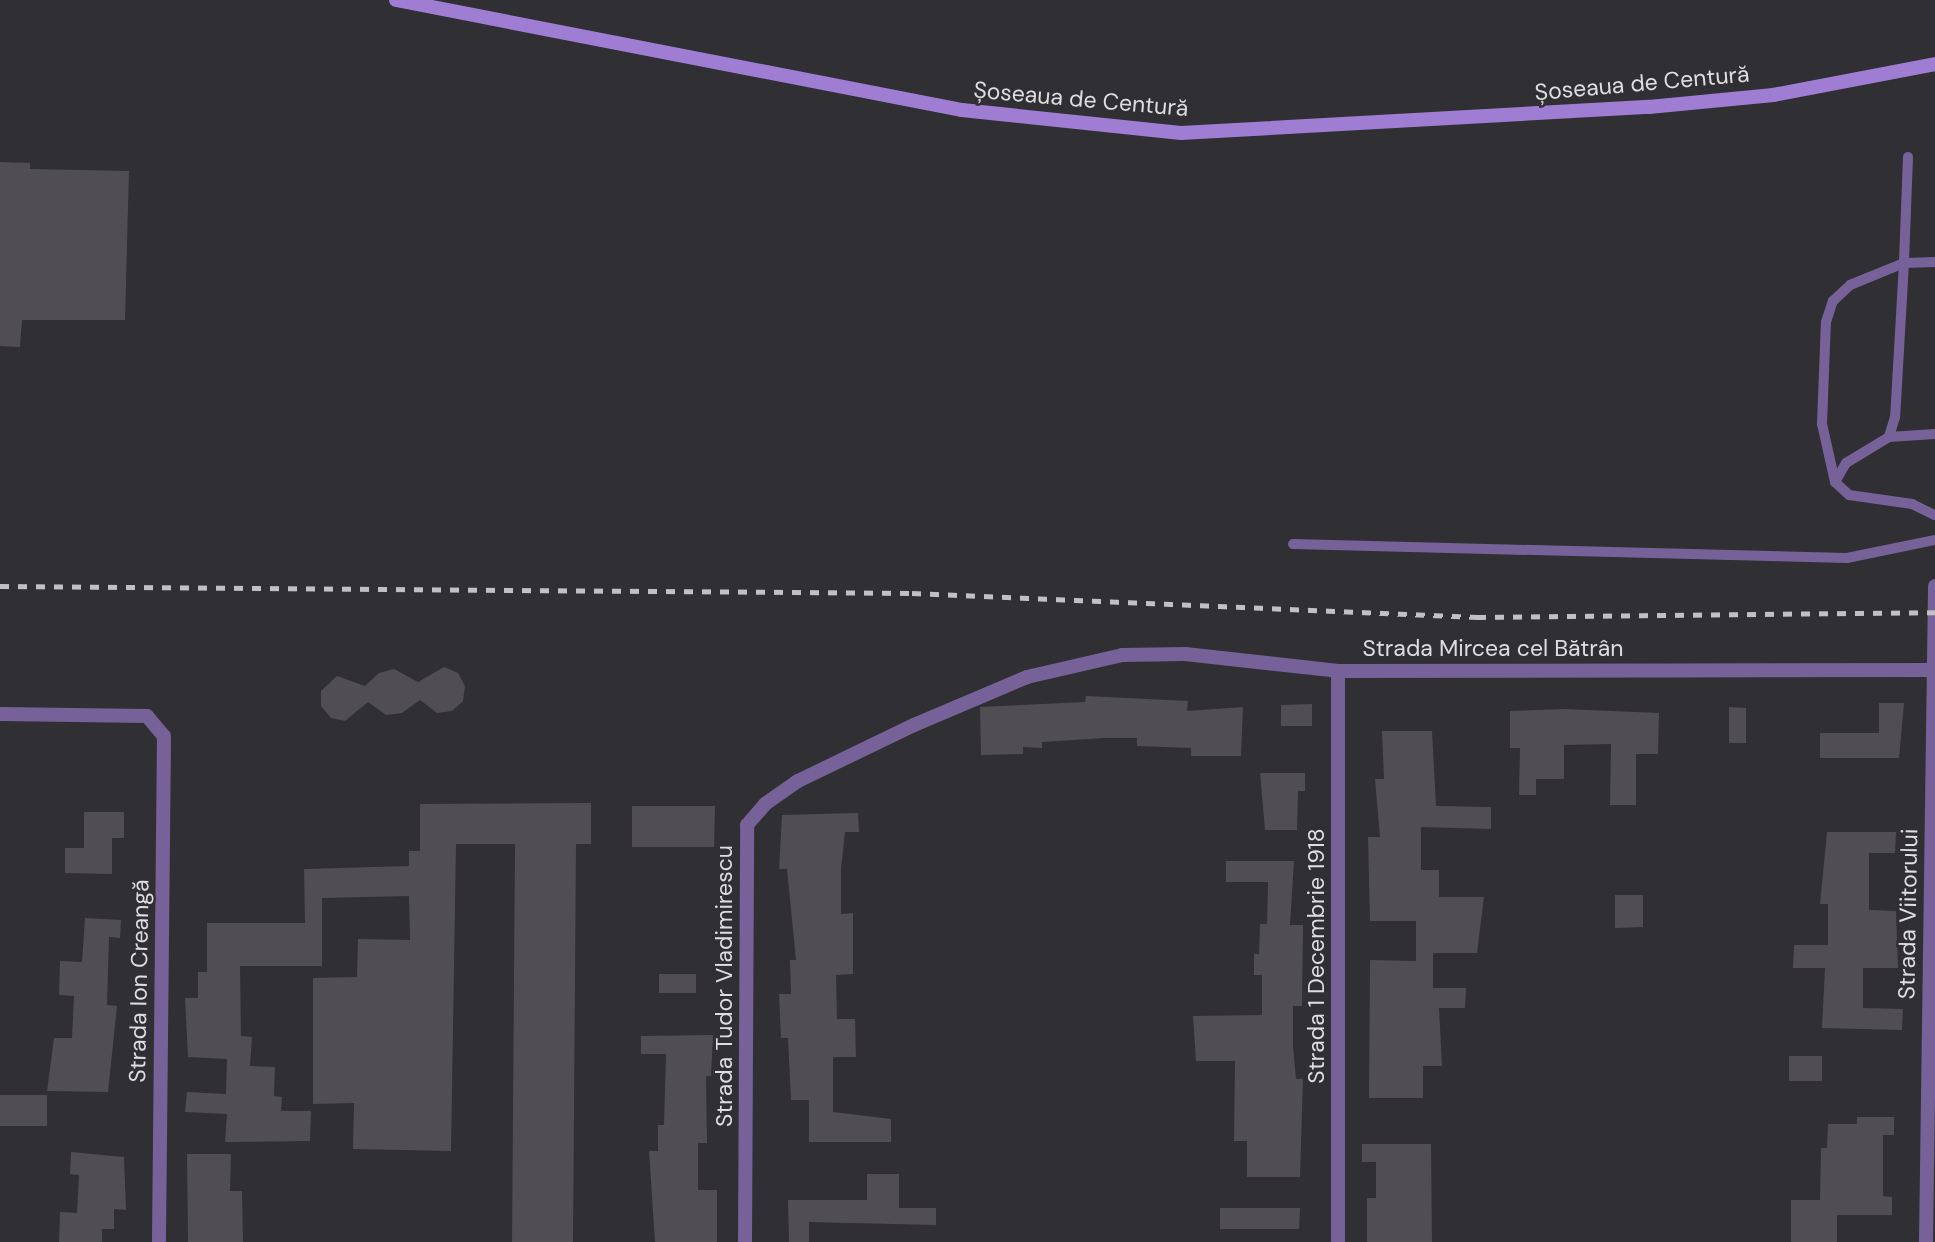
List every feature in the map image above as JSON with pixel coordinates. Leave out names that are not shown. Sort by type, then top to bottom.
[{"type":"main road","name":"Șoseaua de Centură","points":[[396,0],[962,110],[1181,133],[1663,106],[1773,95],[1935,64]]},
{"type":"street","name":"Strada Viitorului","points":[[1926,1242],[1935,586]]},
{"type":"street","name":"Strada Mircea cel Bătrân","points":[[1054,669],[1156,653],[1338,671],[1935,670]]},
{"type":"street","name":"Strada Tudor Vladimirescu","points":[[746,1242],[747,825],[765,804],[798,781],[914,725],[1054,669]]},
{"type":"street","name":"Strada 1 Decembrie 1918","points":[[1338,671],[1338,1242]]},
{"type":"street","name":"Strada Ion Creangă","points":[[0,714],[147,716],[156,723],[164,736],[159,1242]]},
{"type":"lane","points":[[1889,437],[1895,417],[1908,157]]},
{"type":"lane","points":[[1935,262],[1904,263],[1850,285],[1833,300],[1826,322],[1822,424],[1835,482],[1849,495],[1912,503],[1935,515]]},
{"type":"lane","points":[[1835,482],[1846,463],[1889,437],[1935,434]]},
{"type":"lane","points":[[1293,544],[1847,558],[1890,545],[1935,540]]},
{"type":"building","points":[[0,162],[30,163],[30,169],[129,171],[125,320],[22,320],[20,347],[0,346]]},
{"type":"building","points":[[444,667],[458,673],[465,686],[463,701],[452,711],[437,713],[420,700],[402,713],[386,715],[368,702],[345,721],[331,718],[321,706],[321,691],[337,676],[365,686],[379,673],[394,669],[418,682]]},
{"type":"building","points":[[1086,696],[1188,701],[1187,711],[1243,707],[1241,756],[1191,756],[1191,748],[1137,746],[1137,738],[1042,742],[1042,748],[1023,747],[1023,754],[981,755],[980,707],[1085,702]]},
{"type":"building","points":[[1879,703],[1904,703],[1899,758],[1820,758],[1820,733],[1879,733]]},
{"type":"building","points":[[1312,704],[1312,726],[1281,726],[1281,705]]},
{"type":"building","points":[[1729,707],[1746,708],[1746,743],[1729,743]]},
{"type":"building","points":[[1564,709],[1659,713],[1658,754],[1636,754],[1636,805],[1610,805],[1611,744],[1564,745],[1564,779],[1536,779],[1536,795],[1519,795],[1520,748],[1510,748],[1510,711]]},
{"type":"building","points":[[1382,731],[1432,731],[1436,806],[1491,807],[1491,829],[1421,827],[1421,870],[1439,870],[1439,897],[1484,897],[1477,953],[1433,953],[1433,988],[1466,988],[1465,1008],[1439,1008],[1442,1066],[1423,1066],[1423,1098],[1369,1098],[1370,960],[1416,961],[1416,921],[1370,921],[1368,837],[1380,837],[1375,779],[1384,779]]},
{"type":"building","points":[[1260,773],[1305,773],[1305,791],[1298,791],[1297,830],[1265,830]]},
{"type":"building","points":[[591,803],[591,844],[576,844],[573,1242],[512,1242],[515,844],[456,844],[451,1151],[353,1149],[354,1103],[313,1104],[313,978],[357,977],[358,939],[410,940],[409,896],[322,898],[322,966],[240,966],[241,1036],[252,1037],[250,1066],[275,1067],[274,1096],[282,1097],[281,1111],[311,1111],[310,1141],[225,1142],[227,1114],[185,1112],[187,1092],[226,1094],[227,1059],[188,1057],[185,998],[198,998],[198,972],[207,972],[207,923],[305,923],[304,869],[409,866],[409,851],[420,851],[420,804]]},
{"type":"building","points":[[632,806],[715,806],[714,847],[632,847]]},
{"type":"building","points":[[84,812],[124,812],[124,838],[112,838],[112,874],[65,873],[65,848],[84,848]]},
{"type":"building","points":[[858,813],[859,832],[845,832],[841,869],[841,914],[853,913],[853,974],[836,975],[837,1019],[855,1019],[856,1057],[833,1057],[833,1112],[891,1119],[891,1142],[809,1142],[809,1100],[791,1100],[788,1038],[781,1038],[779,994],[791,994],[790,960],[796,960],[787,869],[779,869],[782,815]]},
{"type":"building","points":[[1827,832],[1896,832],[1895,853],[1869,853],[1869,910],[1896,911],[1898,968],[1863,968],[1863,1008],[1903,1009],[1902,1030],[1822,1028],[1825,968],[1793,968],[1794,945],[1828,945],[1828,904],[1820,904]]},
{"type":"building","points":[[1226,861],[1294,861],[1290,925],[1303,925],[1302,1006],[1293,1006],[1296,1079],[1303,1079],[1300,1177],[1247,1177],[1247,1141],[1234,1141],[1235,1061],[1196,1061],[1193,1016],[1262,1015],[1262,975],[1254,975],[1254,954],[1259,954],[1260,924],[1267,924],[1268,882],[1226,882]]},
{"type":"building","points":[[1615,895],[1643,895],[1643,927],[1615,928]]},
{"type":"building","points":[[85,918],[121,920],[120,938],[109,937],[107,1005],[117,1006],[108,1092],[47,1091],[54,1038],[72,1038],[74,996],[59,995],[60,961],[82,962]]},
{"type":"building","points":[[659,974],[696,974],[696,993],[659,993]]},
{"type":"building","points":[[713,1035],[711,1076],[706,1076],[707,1143],[698,1143],[698,1190],[717,1190],[717,1242],[655,1242],[649,1151],[658,1151],[658,1125],[664,1125],[666,1054],[641,1054],[641,1036]]},
{"type":"building","points":[[1789,1056],[1822,1056],[1822,1081],[1789,1081]]},
{"type":"building","points":[[0,1095],[47,1095],[47,1126],[0,1126]]},
{"type":"building","points":[[1857,1117],[1894,1117],[1894,1135],[1883,1135],[1883,1196],[1892,1197],[1892,1215],[1837,1215],[1837,1242],[1791,1242],[1791,1200],[1820,1200],[1821,1148],[1827,1148],[1828,1124],[1857,1124]]},
{"type":"building","points":[[1362,1144],[1431,1144],[1432,1242],[1367,1242],[1367,1198],[1376,1198],[1376,1162],[1362,1162]]},
{"type":"building","points":[[71,1152],[124,1157],[126,1210],[114,1209],[114,1229],[102,1229],[102,1242],[59,1242],[60,1212],[77,1213],[79,1175],[70,1174]]},
{"type":"building","points":[[187,1154],[231,1154],[230,1191],[242,1191],[243,1242],[188,1242]]},
{"type":"building","points":[[867,1174],[899,1174],[899,1208],[936,1208],[936,1225],[809,1222],[809,1242],[789,1242],[788,1200],[867,1200]]},
{"type":"building","points":[[1220,1208],[1300,1208],[1299,1229],[1220,1229]]},
{"type":"railway","points":[[0,586],[912,593],[1477,617],[1935,612]]}]
